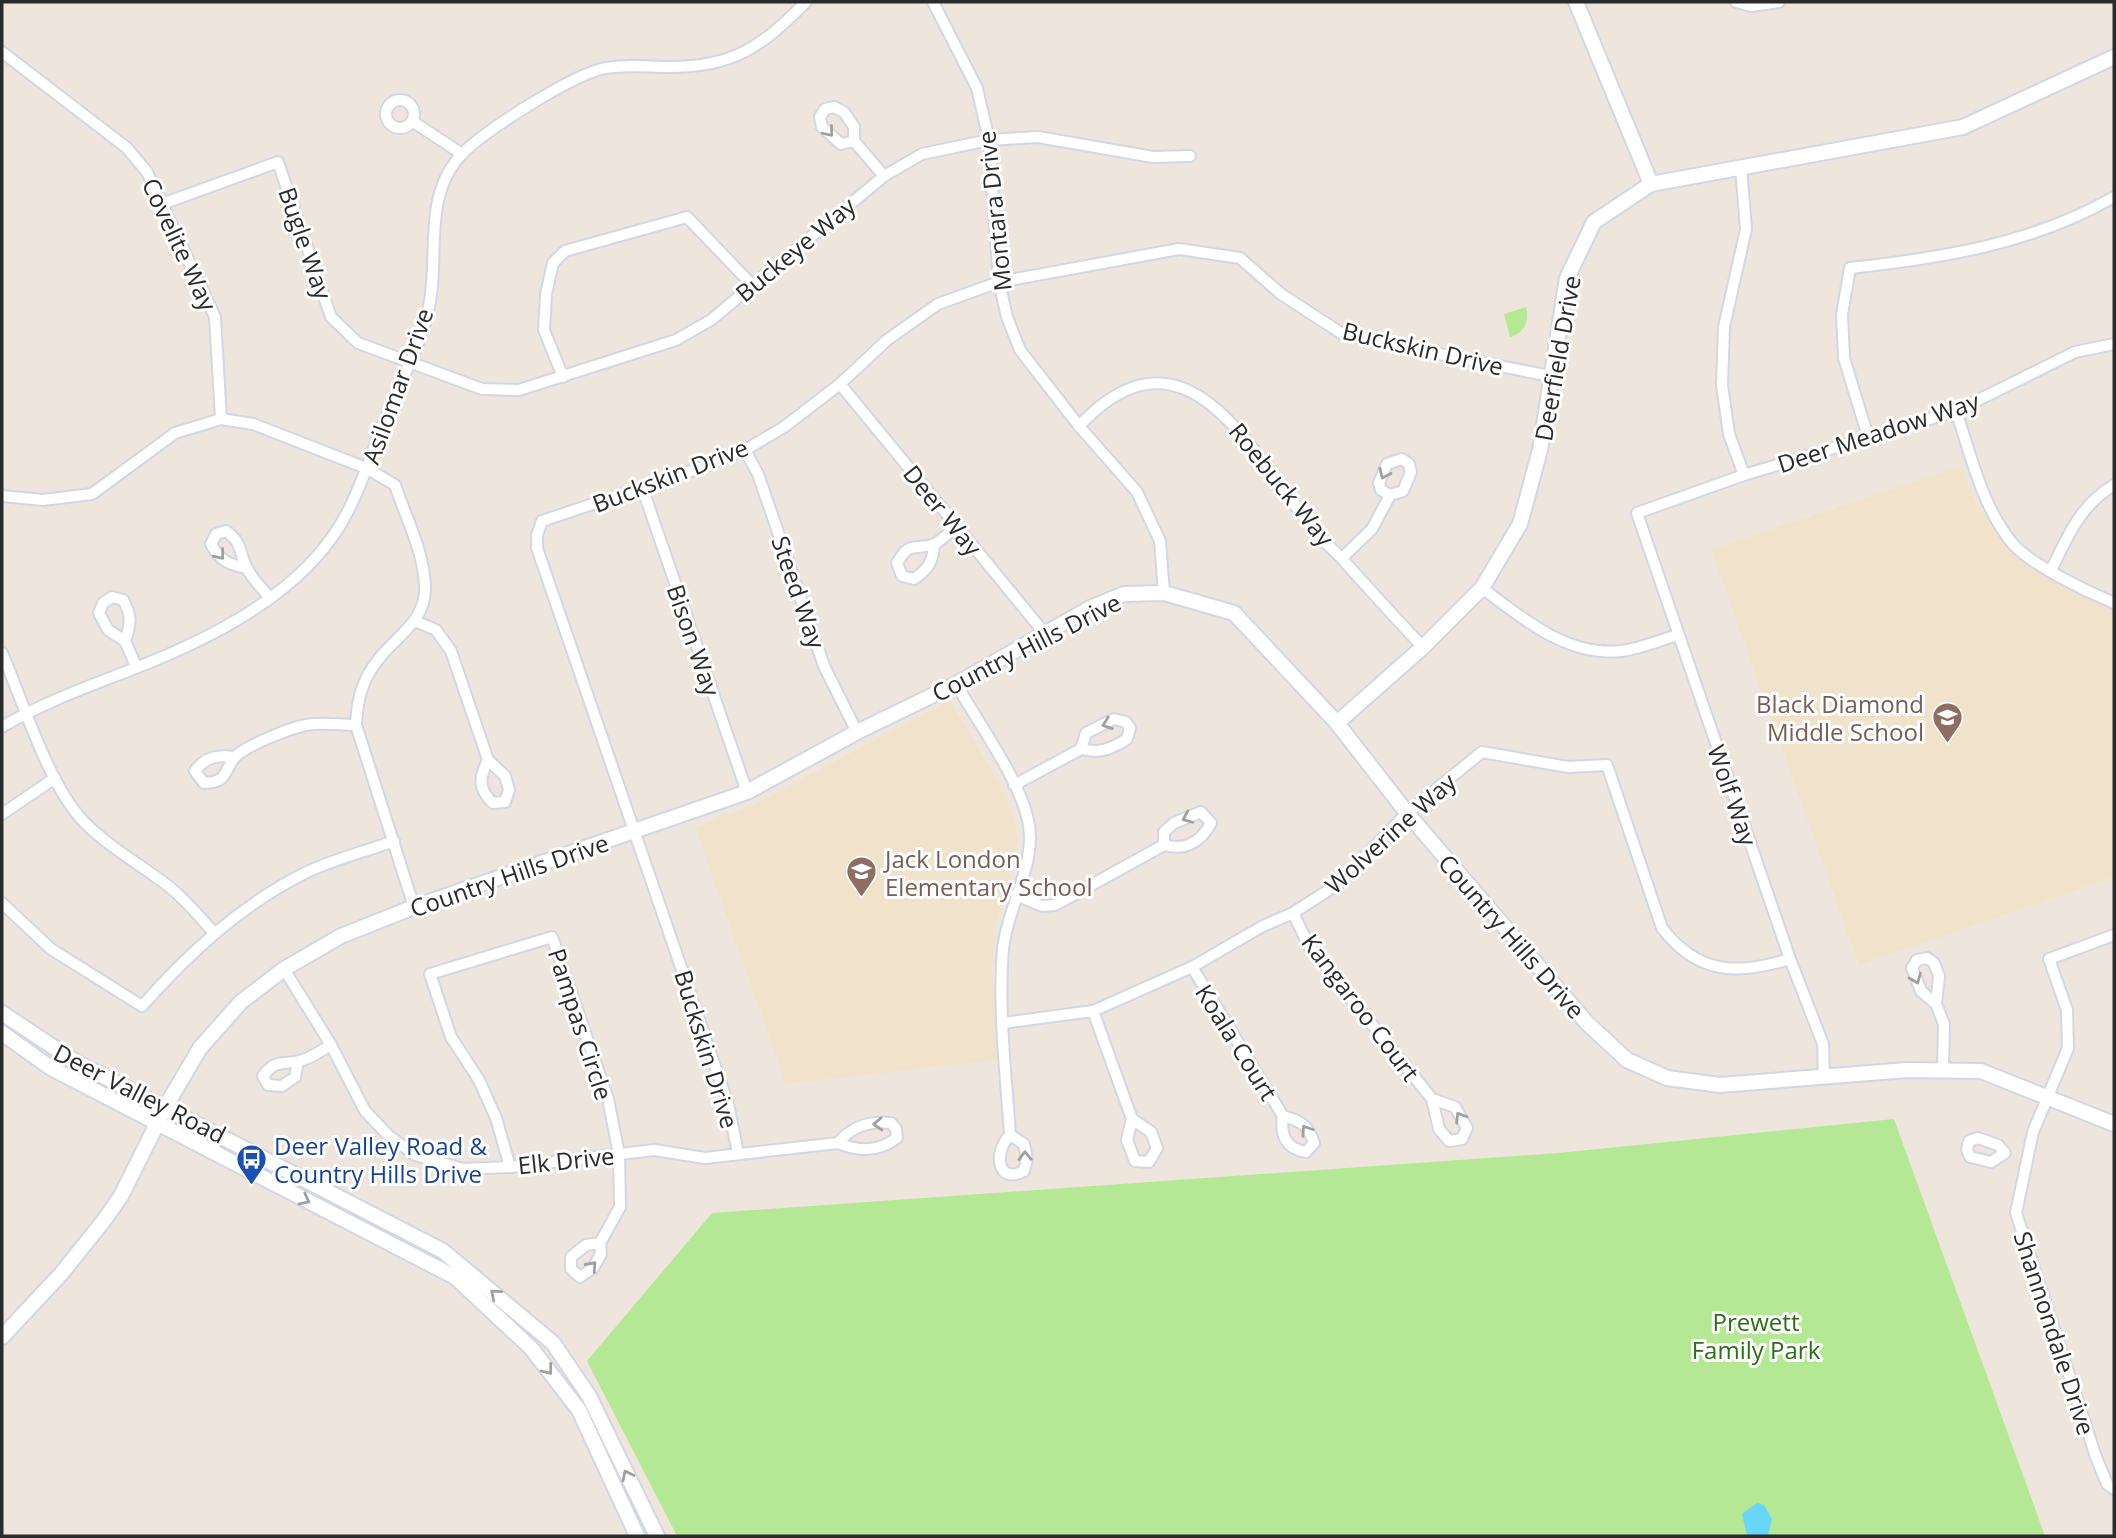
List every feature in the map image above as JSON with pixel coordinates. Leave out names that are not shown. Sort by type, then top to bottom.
[{"type":"street","name":"Montara Drive","points":[[933,2],[977,88],[989,140],[999,282],[1007,317],[1020,350],[1079,426],[1137,492],[1160,541],[1164,593]]},
{"type":"street","points":[[1576,2],[1651,184]]},
{"type":"street","points":[[1736,2],[1751,6],[1779,2]]},
{"type":"street","name":"Asilomar Drive","points":[[2,726],[27,712],[185,648],[232,624],[270,598],[306,568],[330,542],[348,511],[429,311],[433,228],[441,190],[462,154],[490,131],[584,75],[604,68],[693,67],[736,58],[774,35],[800,4]]},
{"type":"street","name":"Covelite Way","points":[[2,52],[127,148],[147,172],[215,317],[221,419]]},
{"type":"street","name":"Deerfield Drive","points":[[1337,723],[1423,647],[1482,588],[1520,524],[1540,450],[1567,278],[1594,222],[1651,184],[1963,127],[2114,57]]},
{"type":"street","points":[[412,121],[462,154]]},
{"type":"street","name":"Buckeye Way","points":[[408,364],[482,389],[519,390],[676,340],[711,320],[884,176],[922,154],[989,140],[1038,137],[1153,157],[1190,156]]},
{"type":"street","points":[[854,141],[884,176]]},
{"type":"street","name":"Bugle Way","points":[[162,204],[278,162],[331,317],[358,343],[408,364]]},
{"type":"street","points":[[1741,167],[1746,229],[1724,327],[1722,385],[1729,434],[1744,475]]},
{"type":"street","points":[[1869,440],[1844,358],[1842,314],[1850,268],[1932,259],[2010,242],[2082,216],[2114,197]]},
{"type":"street","points":[[563,377],[544,330],[546,294],[553,263],[565,251],[687,217],[752,285]]},
{"type":"street","name":"Buckskin Drive","points":[[738,1153],[728,1104],[537,548],[537,535],[542,521],[745,450],[784,427],[840,384],[887,340],[938,304],[999,282],[1179,249],[1240,258],[1281,294],[1345,335],[1550,376]]},
{"type":"street","name":"Deer Meadow Way","points":[[1637,513],[1744,475],[1869,440],[1956,411],[2075,352],[2114,344]]},
{"type":"street","name":"Roebuck Way","points":[[1079,426],[1098,405],[1126,390],[1159,382],[1194,393],[1229,418],[1312,529],[1423,647]]},
{"type":"street","name":"Deer Way","points":[[840,384],[1046,635]]},
{"type":"street","points":[[1956,411],[1987,502],[2014,545],[2083,590],[2114,603]]},
{"type":"street","points":[[2,496],[43,499],[92,494],[175,433],[221,419],[253,424],[366,468],[395,485],[420,556],[425,592],[415,621],[378,659],[357,697],[356,725],[414,906]]},
{"type":"street","name":"Steed Way","points":[[745,450],[758,474],[824,666],[857,732]]},
{"type":"street","points":[[2051,570],[2075,520],[2096,496],[2114,485]]},
{"type":"street","name":"Bison Way","points":[[642,487],[747,792]]},
{"type":"street","points":[[1342,558],[1372,528],[1390,495]]},
{"type":"street","name":"Wolf Way","points":[[1637,513],[1790,959],[1823,1044],[1824,1077]]},
{"type":"street","points":[[934,545],[956,527]]},
{"type":"street","points":[[246,568],[270,598]]},
{"type":"street","points":[[1482,588],[1532,625],[1572,646],[1620,652],[1678,635]]},
{"type":"street","name":"Country Hills Drive","points":[[2,1337],[61,1274],[121,1196],[166,1106],[201,1048],[220,1023],[241,1002],[284,969],[341,936],[414,906],[747,792],[857,732],[956,684],[1090,608],[1124,594],[1164,593],[1234,613],[1337,723],[1407,813],[1587,1023],[1627,1060],[1667,1078],[1720,1085],[1943,1069],[1981,1071],[2114,1124]]},
{"type":"street","points":[[415,621],[436,630],[451,651],[488,760]]},
{"type":"street","points":[[125,640],[136,666]]},
{"type":"street","points":[[2,653],[55,778],[82,820],[117,852],[158,878],[189,905],[214,933]]},
{"type":"street","points":[[956,684],[1014,785],[1029,821],[1028,858],[1004,945],[1003,1023],[1010,1135]]},
{"type":"street","points":[[235,757],[259,743],[307,724],[356,725]]},
{"type":"street","points":[[1014,785],[1081,749]]},
{"type":"street","name":"Wolverine Way","points":[[1003,1023],[1093,1011],[1192,967],[1262,926],[1293,913],[1338,884],[1407,813],[1482,752],[1568,767],[1607,765],[1662,928],[1677,947],[1726,970],[1762,967],[1790,959]]},
{"type":"street","points":[[2,814],[55,778]]},
{"type":"street","points":[[2,903],[51,949],[142,1006],[214,933],[251,904],[305,873],[394,841]]},
{"type":"street","points":[[1016,895],[1042,906],[1055,905],[1164,845]]},
{"type":"street","name":"Kangaroo Court","points":[[1293,913],[1309,946],[1432,1099]]},
{"type":"street","name":"Shannondale Drive","points":[[2114,935],[2049,959],[2067,1010],[2068,1048],[2033,1132],[2016,1213],[2096,1457],[2107,1484],[2114,1489]]},
{"type":"street","name":"Pampas Circle","points":[[510,1167],[496,1118],[479,1080],[451,1037],[430,974],[552,937],[608,1099],[619,1154]]},
{"type":"street","name":"Koala Court","points":[[1192,967],[1283,1116]]},
{"type":"street","name":"Elk Drive","points":[[284,969],[331,1045],[365,1111],[388,1136],[415,1155],[463,1169],[510,1167],[654,1150],[705,1158],[838,1143]]},
{"type":"street","points":[[1936,1004],[1944,1024],[1943,1069]]},
{"type":"street","points":[[1093,1011],[1132,1119]]},
{"type":"street","name":"Deer Valley Road","points":[[2,1013],[60,1053],[443,1251],[553,1343],[589,1396],[657,1536]]},
{"type":"street","name":"Deer Valley Road","points":[[2,1033],[51,1069],[455,1278],[531,1348],[579,1410],[637,1536]]},
{"type":"street","points":[[298,1062],[331,1045]]},
{"type":"street","points":[[891,1123],[896,1129],[897,1138],[888,1145],[869,1150],[854,1150],[838,1143],[848,1131],[860,1125],[891,1123]]},
{"type":"street","points":[[2005,1153],[2026,1156]]},
{"type":"street","points":[[600,1243],[620,1207],[619,1154]]},
{"type":"shaded area","name":"Black Diamond Middle School","points":[[1961,467],[1977,505],[2015,555],[2055,581],[2114,611],[2114,877],[1859,965],[1711,549]]},
{"type":"shaded area","name":"Jack London Elementary School","points":[[950,700],[999,783],[1015,819],[1018,844],[995,928],[992,970],[1003,1059],[786,1084],[695,827],[752,806]]},
{"type":"green space","points":[[1526,307],[1525,326],[1510,337],[1504,314]]},
{"type":"green space","name":"Prewett Family Park","points":[[1894,1119],[2045,1536],[677,1536],[587,1361],[712,1213],[1558,1153]]},
{"type":"water","points":[[1757,1503],[1764,1505],[1772,1519],[1768,1536],[1747,1536],[1742,1514]]},
{"type":"place","name":"Black Diamond Middle School","points":[[1947,744]]},
{"type":"place","name":"Jack London Elementary School","points":[[862,899]]},
{"type":"place","name":"Deer Valley Road & Country Hills Drive","points":[[251,1186]]}]
